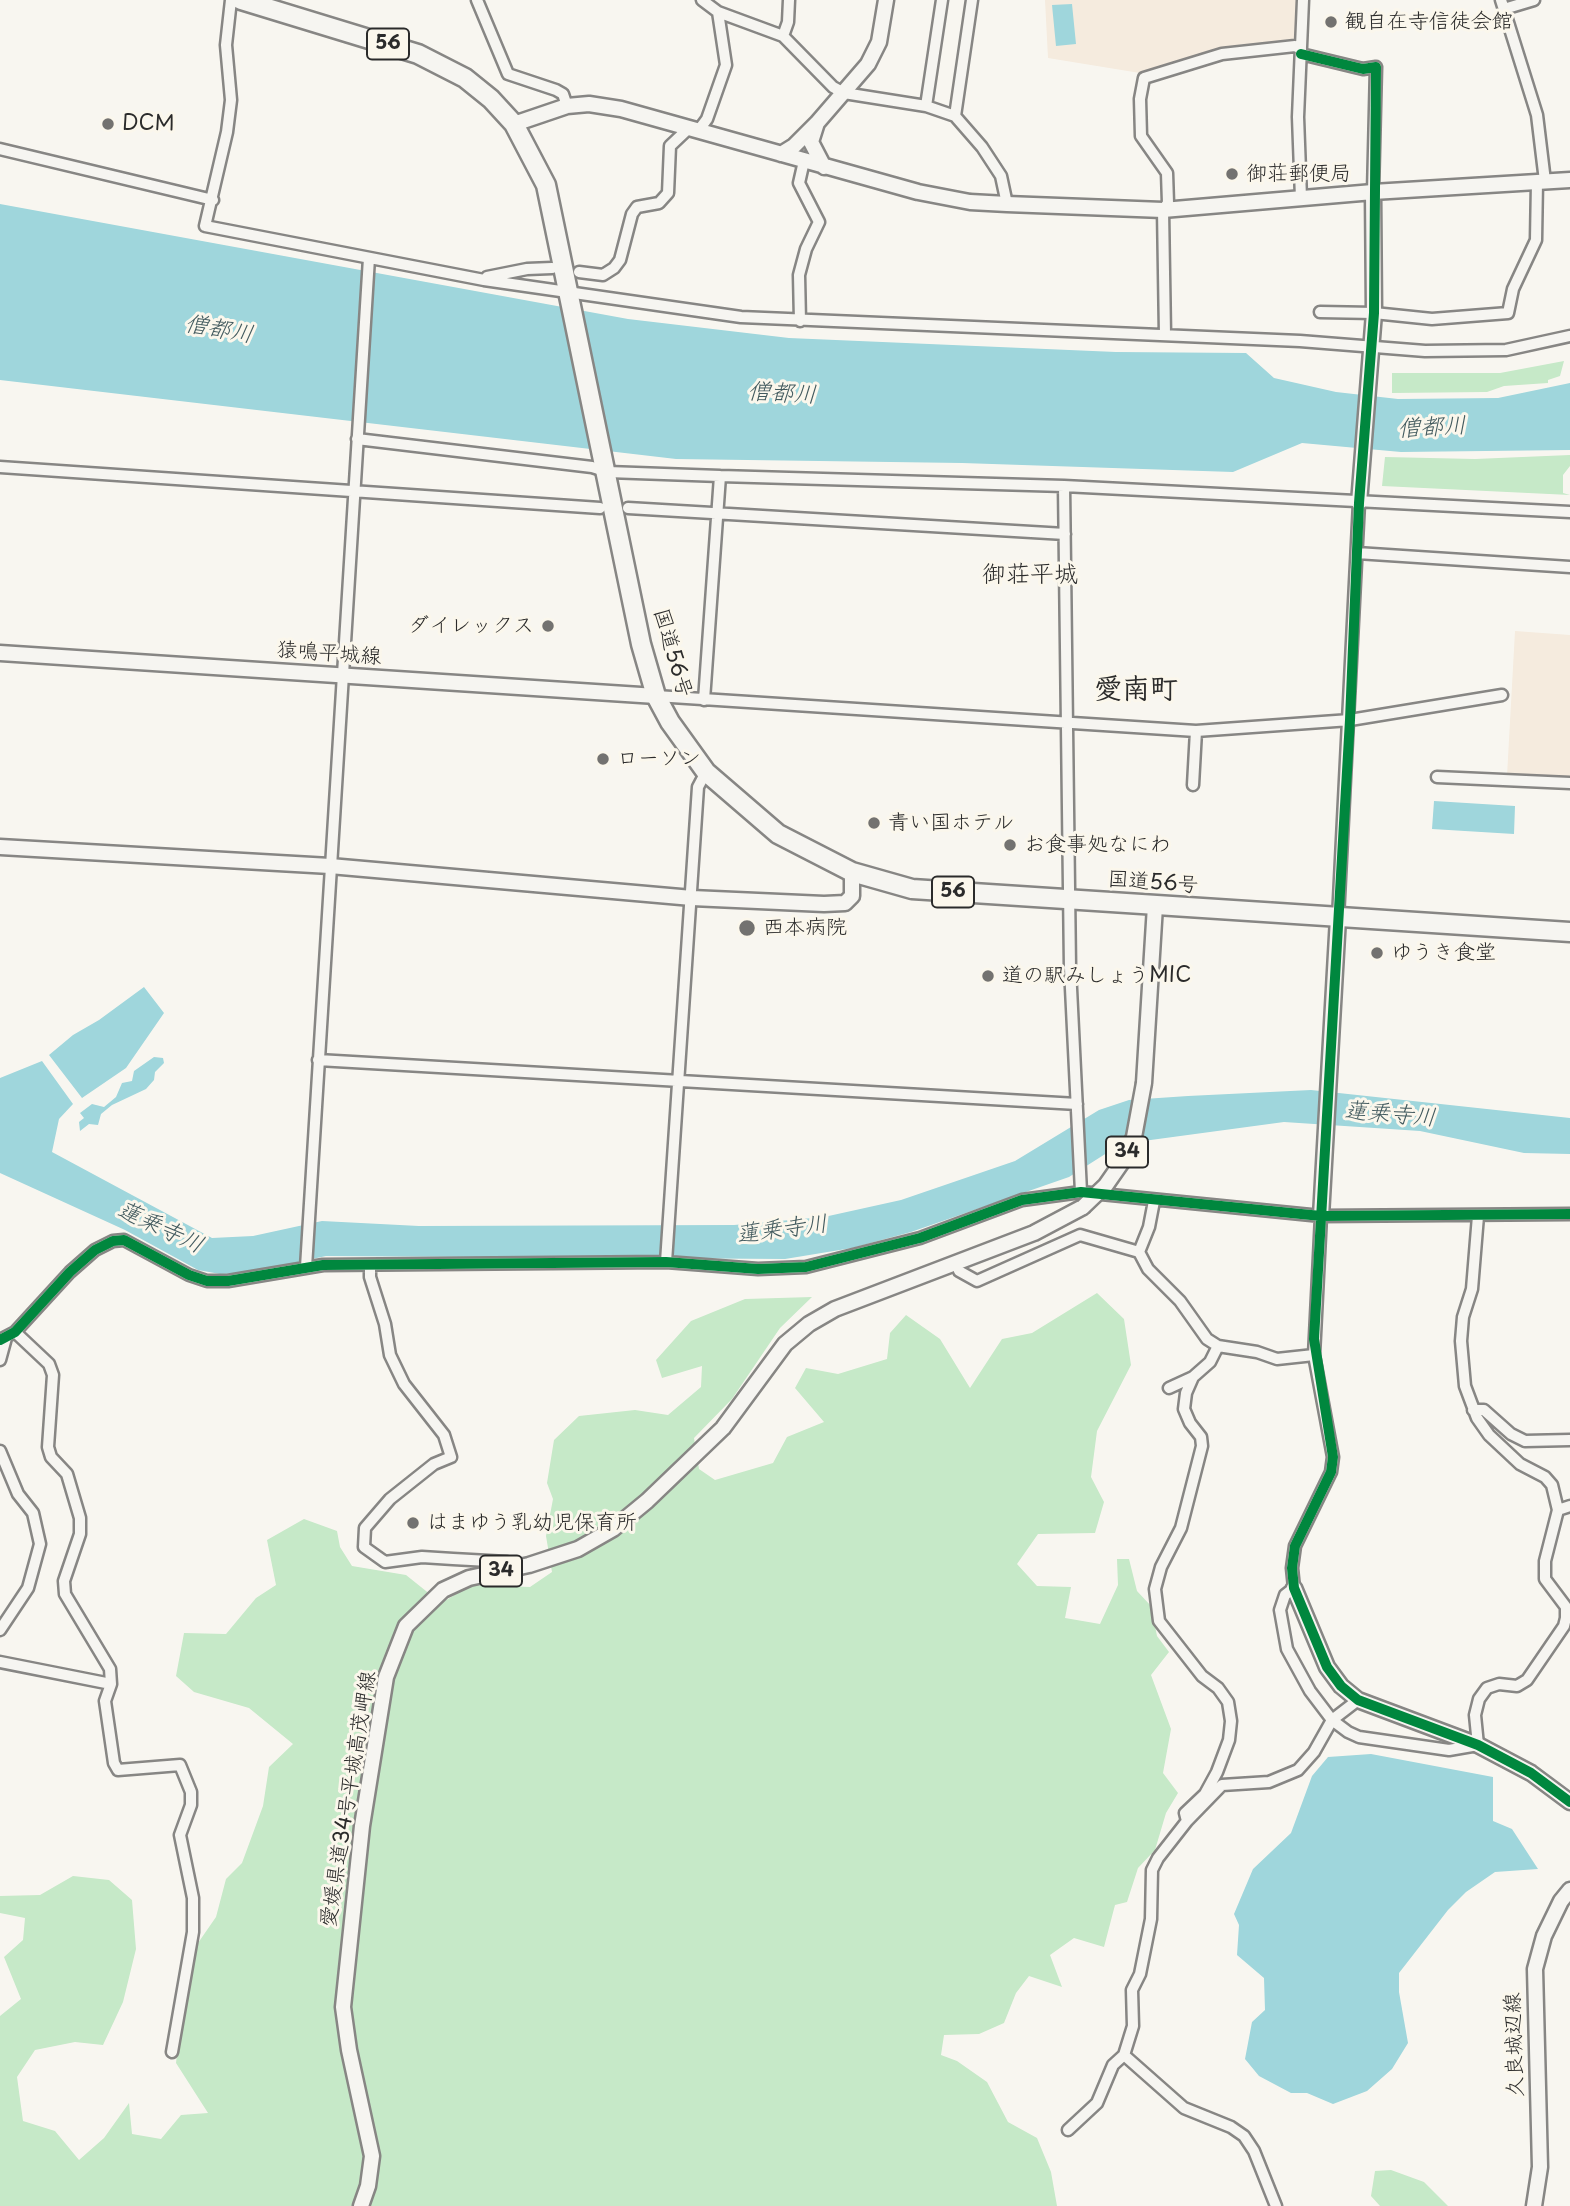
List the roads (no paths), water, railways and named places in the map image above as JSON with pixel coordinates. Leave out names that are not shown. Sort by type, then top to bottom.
[{"type":"highway","name":"国道56号","points":[[242,0],[418,54],[465,78],[491,99],[514,124],[546,186],[606,464],[641,644],[656,696],[670,722],[706,772],[778,834],[852,872],[912,889],[1570,932]]},
{"type":"street","points":[[231,0],[226,45],[231,100],[213,200],[205,226],[368,261],[484,280],[679,310],[800,321],[1166,335],[1370,349],[1468,352],[1506,349],[1570,335]]},
{"type":"street","points":[[477,0],[508,74],[556,90],[563,94],[567,106]]},
{"type":"street","points":[[702,0],[718,12],[783,36],[833,87],[844,93],[926,106],[955,116],[982,147],[1001,176],[1007,204]]},
{"type":"street","points":[[783,36],[788,22],[789,0]]},
{"type":"street","points":[[781,154],[794,146],[817,123],[868,64],[879,42],[886,0]]},
{"type":"street","points":[[926,106],[942,0]]},
{"type":"street","points":[[955,116],[972,0]]},
{"type":"street","points":[[1301,198],[1298,117],[1303,0]]},
{"type":"street","points":[[1320,312],[1374,313],[1432,319],[1508,313],[1513,289],[1536,240],[1541,182],[1537,115],[1503,5],[1534,0]]},
{"type":"street","points":[[579,272],[603,275],[614,268],[620,260],[632,214],[637,207],[659,203],[668,193],[670,146],[707,119],[726,65],[718,12]]},
{"type":"street","points":[[1166,335],[1163,210],[1168,203],[1167,173],[1142,136],[1140,99],[1144,78],[1222,54],[1295,46],[1301,52],[1363,69],[1376,67],[1374,313],[1359,500],[1350,720],[1327,1086],[1314,1355],[1333,1457],[1331,1472],[1295,1546],[1292,1568],[1294,1588],[1327,1667],[1341,1686],[1358,1700],[1478,1745],[1531,1773],[1570,1802]]},
{"type":"street","points":[[514,124],[567,106],[589,104],[621,109],[918,192],[1007,204],[1163,210],[1373,192],[1570,180]]},
{"type":"street","points":[[817,123],[811,142],[824,167]]},
{"type":"street","points":[[0,149],[213,200]]},
{"type":"street","points":[[800,321],[799,275],[806,248],[818,222],[799,183],[803,161]]},
{"type":"street","points":[[306,1262],[368,261]]},
{"type":"street","points":[[484,280],[519,270],[552,268]]},
{"type":"street","points":[[357,435],[579,466],[606,464],[720,476],[1064,486],[1570,513]]},
{"type":"street","points":[[0,467],[600,508]]},
{"type":"street","points":[[704,700],[720,476]]},
{"type":"street","points":[[1064,486],[1069,722],[1069,901],[1082,1200]]},
{"type":"street","points":[[628,508],[1065,534]]},
{"type":"street","points":[[1357,553],[1570,567]]},
{"type":"street","name":"猿鳴平城線","points":[[0,653],[656,696]]},
{"type":"street","points":[[656,696],[1196,731],[1350,720],[1502,695]]},
{"type":"street","points":[[1193,785],[1196,731]]},
{"type":"street","points":[[666,1258],[681,1081],[698,787],[706,772]]},
{"type":"street","points":[[1437,777],[1570,783]]},
{"type":"street","points":[[0,847],[330,866],[692,898],[845,903],[852,896],[852,872]]},
{"type":"street","name":"34","points":[[1082,1200],[1106,1185],[1122,1162],[1134,1137],[1144,1083],[1155,906]]},
{"type":"street","points":[[318,1060],[1077,1108]]},
{"type":"street","points":[[0,1360],[7,1337],[70,1272],[95,1250],[113,1241],[124,1240],[189,1275],[207,1281],[249,1279],[306,1262],[370,1265],[666,1258],[758,1269],[806,1267],[920,1238],[1022,1200],[1154,1201],[1321,1216],[1570,1214]]},
{"type":"street","name":"愛媛県道34号平城高茂岬線","points":[[361,2206],[368,2186],[372,2156],[349,2050],[343,2007],[362,1826],[386,1677],[406,1626],[443,1590],[469,1578],[512,1569],[578,1549],[613,1529],[647,1501],[723,1428],[785,1343],[809,1324],[835,1309],[1034,1233],[1082,1200]]},
{"type":"street","points":[[1139,1252],[1149,1227],[1154,1201]]},
{"type":"street","points":[[1478,1216],[1472,1289],[1463,1317],[1463,1374],[1473,1410],[1489,1436],[1520,1464],[1545,1477],[1552,1485],[1558,1510],[1545,1561],[1545,1578],[1566,1607],[1564,1626],[1527,1680],[1517,1686],[1499,1685],[1487,1688],[1479,1699],[1475,1715],[1478,1745]]},
{"type":"street","points":[[959,1270],[977,1282],[1080,1234],[1139,1252],[1148,1269],[1180,1301],[1208,1339],[1218,1346],[1257,1352],[1277,1359],[1314,1355]]},
{"type":"street","points":[[370,1265],[370,1277],[385,1324],[390,1355],[404,1384],[444,1436],[451,1457],[435,1464],[390,1499],[365,1528],[364,1547],[385,1562],[422,1558],[493,1561],[506,1562],[512,1569]]},
{"type":"street","points":[[7,1337],[49,1364],[53,1375],[48,1447],[51,1457],[67,1474],[80,1518],[80,1534],[64,1581],[65,1594],[110,1669],[111,1684],[105,1701],[114,1763],[118,1770],[180,1765],[191,1792],[191,1805],[180,1835],[193,1898],[193,1932],[172,2052]]},
{"type":"street","points":[[1169,1388],[1193,1377],[1210,1362],[1218,1346]]},
{"type":"street","points":[[1187,1821],[1185,1813],[1205,1794],[1217,1772],[1229,1740],[1231,1721],[1228,1702],[1218,1688],[1202,1676],[1159,1621],[1157,1610],[1155,1589],[1161,1567],[1181,1528],[1202,1446],[1201,1437],[1190,1423],[1184,1409],[1186,1393],[1193,1377]]},
{"type":"street","points":[[1473,1410],[1484,1410],[1511,1434],[1525,1441],[1570,1440]]},
{"type":"street","points":[[0,1451],[18,1494],[33,1513],[40,1544],[28,1588],[0,1630]]},
{"type":"street","points":[[1558,1510],[1570,1506]]},
{"type":"street","points":[[1294,1588],[1285,1595],[1280,1610],[1287,1649],[1310,1691],[1332,1720],[1359,1737],[1449,1750],[1478,1745]]},
{"type":"street","points":[[0,1662],[111,1684]]},
{"type":"street","points":[[1068,2130],[1097,2103],[1113,2065],[1125,2054],[1133,2026],[1132,1990],[1140,1974],[1151,1919],[1152,1870],[1187,1821],[1222,1785],[1269,1782],[1298,1770],[1314,1752],[1332,1720],[1358,1700]]},
{"type":"street","name":"久良城辺線","points":[[1534,2206],[1540,2167],[1535,1969],[1544,1936],[1560,1900],[1570,1890]]},
{"type":"street","points":[[1125,2054],[1184,2108],[1231,2127],[1244,2136],[1254,2151],[1276,2206]]},
{"type":"water","points":[[1072,4],[1076,44],[1056,46],[1052,5]]},
{"type":"water","name":"僧都川","points":[[0,204],[628,319],[789,338],[1116,352],[1246,353],[1274,378],[1336,392],[1398,399],[1498,398],[1570,383],[1570,450],[1401,452],[1302,443],[1233,472],[962,463],[676,459],[0,380]]},
{"type":"water","points":[[1434,801],[1515,806],[1514,834],[1432,829]]},
{"type":"water","points":[[144,987],[164,1013],[126,1068],[82,1098],[49,1055],[73,1035],[99,1020]]},
{"type":"water","points":[[154,1057],[163,1058],[164,1063],[155,1072],[154,1080],[146,1089],[112,1105],[101,1114],[98,1125],[89,1124],[80,1131],[79,1122],[84,1118],[80,1113],[92,1104],[104,1107],[116,1097],[122,1083],[132,1081],[134,1071]]},
{"type":"water","name":"蓮乗寺川","points":[[42,1061],[73,1104],[59,1119],[52,1152],[212,1238],[253,1236],[322,1221],[419,1226],[734,1225],[824,1217],[901,1200],[1015,1161],[1099,1110],[1129,1100],[1188,1096],[1311,1090],[1570,1118],[1570,1154],[1524,1153],[1420,1131],[1284,1122],[1121,1144],[1069,1177],[911,1232],[852,1248],[785,1259],[326,1256],[247,1273],[220,1274],[198,1270],[125,1230],[0,1173],[0,1078]]},
{"type":"water","points":[[1371,1754],[1493,1777],[1493,1821],[1512,1829],[1538,1869],[1495,1872],[1466,1892],[1448,1910],[1399,1973],[1399,1992],[1408,2043],[1392,2069],[1367,2091],[1333,2104],[1307,2093],[1291,2093],[1259,2076],[1245,2059],[1252,2022],[1265,2010],[1264,1978],[1237,1955],[1239,1925],[1234,1914],[1253,1869],[1291,1833],[1312,1776],[1328,1757]]},
{"type":"place","name":"観自在寺信徒会館","points":[[1331,22]]},
{"type":"place","name":"DCM","points":[[108,124]]},
{"type":"place","name":"御荘郵便局","points":[[1232,174]]},
{"type":"place","name":"ダイレックス","points":[[548,626]]},
{"type":"place","name":"ローソン","points":[[603,759]]},
{"type":"place","name":"青い国ホテル","points":[[874,823]]},
{"type":"place","name":"お食事処なにわ","points":[[1010,845]]},
{"type":"place","name":"西本病院","points":[[747,928]]},
{"type":"place","name":"ゆうき食堂","points":[[1377,953]]},
{"type":"place","name":"道の駅みしょうMIC","points":[[988,976]]},
{"type":"place","name":"はまゆう乳幼児保育所","points":[[413,1523]]},
{"type":"district","name":"御荘平城","points":[[1030,575]]},
{"type":"district","name":"愛南町","points":[[1136,690]]}]
